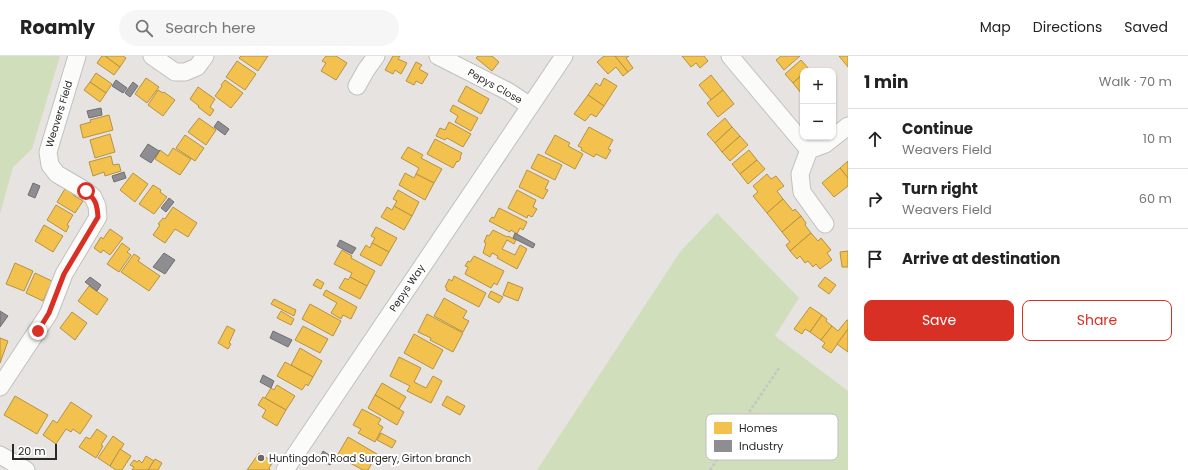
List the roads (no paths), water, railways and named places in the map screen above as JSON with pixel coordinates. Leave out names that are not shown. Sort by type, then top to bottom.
[{"type":"street","name":"Weavers Field","points":[[0,387],[49,313],[64,274],[98,217],[97,206],[93,197],[86,191],[57,174],[50,165],[48,152],[77,56]]},
{"type":"street","points":[[152,56],[175,72],[185,72],[197,67],[205,56]]},
{"type":"street","points":[[357,86],[376,56]]},
{"type":"street","name":"Pepys Close","points":[[438,56],[509,92],[530,106]]},
{"type":"street","name":"Pepys Way","points":[[285,470],[564,56]]},
{"type":"street","points":[[730,56],[809,150]]},
{"type":"street","points":[[825,224],[802,192],[800,174],[809,150],[825,144],[848,126]]},
{"type":"street","points":[[0,455],[26,470]]},
{"type":"place","name":"Huntingdon Road Surgery, Girton branch","points":[[261,458]]}]
